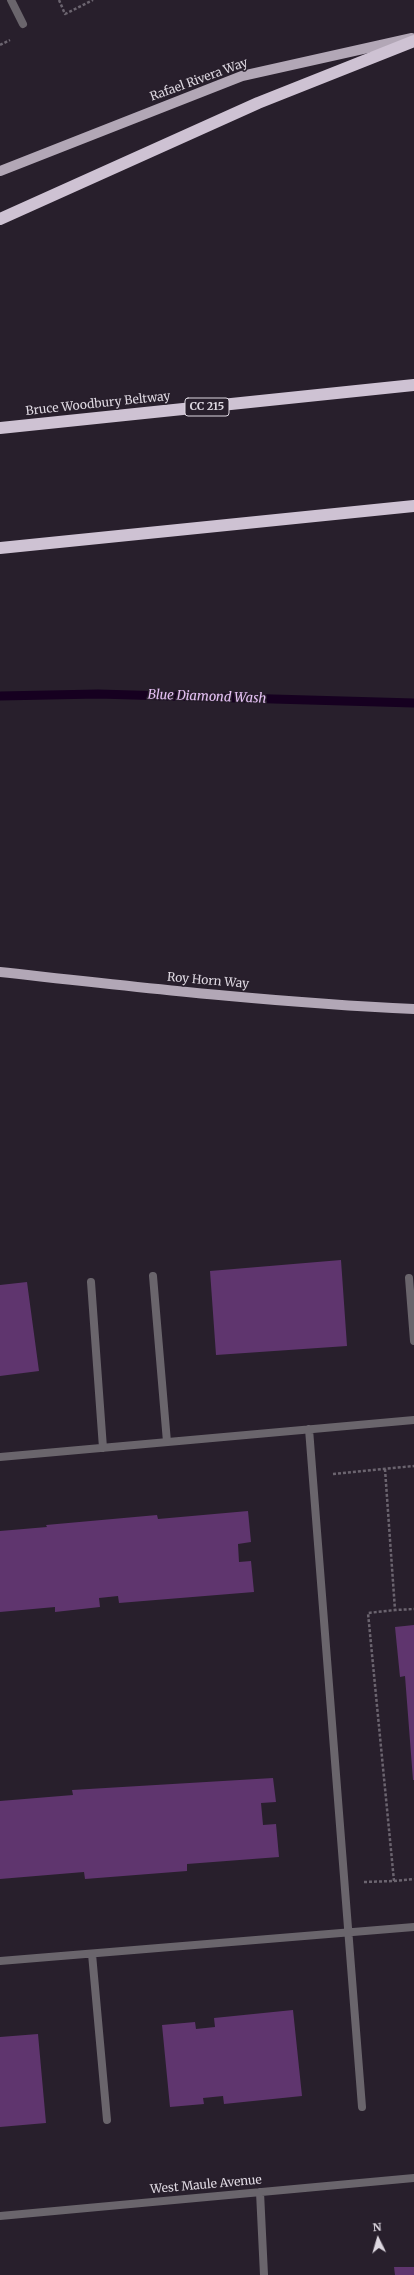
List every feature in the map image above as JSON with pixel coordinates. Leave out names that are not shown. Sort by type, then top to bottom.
[{"type":"highway","points":[[0,219],[258,103],[414,41]]},
{"type":"highway","name":"Bruce Woodbury Beltway","points":[[0,428],[414,385]]},
{"type":"highway","points":[[0,548],[414,506]]},
{"type":"main road","name":"Rafael Rivera Way","points":[[0,171],[242,76],[414,37]]},
{"type":"main road","name":"Roy Horn Way","points":[[0,972],[183,992],[319,1004],[414,1009]]},
{"type":"street","points":[[11,0],[23,24]]},
{"type":"street","points":[[153,1276],[167,1442]]},
{"type":"street","points":[[408,1278],[414,1340]]},
{"type":"street","points":[[90,1282],[103,1448]]},
{"type":"street","points":[[0,1457],[414,1420]]},
{"type":"street","points":[[309,1429],[362,2107]]},
{"type":"street","points":[[0,1961],[414,1927]]},
{"type":"street","points":[[92,1954],[107,2120]]},
{"type":"street","name":"West Maule Avenue","points":[[0,2216],[414,2178]]},
{"type":"street","points":[[260,2192],[264,2275]]},
{"type":"path","points":[[58,0],[65,14],[93,0]]},
{"type":"path","points":[[312,1476],[414,1466]]},
{"type":"path","points":[[385,1469],[395,1610]]},
{"type":"path","points":[[394,1881],[368,1613],[414,1609]]},
{"type":"path","points":[[345,1883],[414,1879]]},
{"type":"building","points":[[341,1260],[347,1346],[216,1355],[210,1271]]},
{"type":"building","points":[[27,1282],[39,1371],[0,1376],[0,1285]]},
{"type":"building","points":[[248,1511],[251,1542],[238,1544],[239,1562],[251,1561],[254,1592],[119,1603],[118,1596],[99,1598],[100,1607],[55,1612],[55,1607],[0,1612],[0,1531],[47,1527],[46,1525],[157,1515],[158,1519]]},
{"type":"building","points":[[414,1625],[413,1780],[405,1676],[400,1677],[395,1627]]},
{"type":"building","points":[[273,1778],[276,1802],[261,1803],[263,1825],[276,1824],[279,1857],[187,1864],[187,1871],[85,1879],[84,1872],[0,1879],[0,1801],[73,1795],[72,1790]]},
{"type":"building","points":[[293,2010],[302,2096],[224,2104],[223,2096],[203,2098],[204,2104],[170,2107],[162,2025],[195,2022],[196,2029],[215,2027],[214,2018]]},
{"type":"building","points":[[38,2034],[46,2123],[0,2127],[0,2037]]},
{"type":"building","points":[[394,2267],[414,2267],[414,2275],[395,2275]]},
{"type":"waterway","name":"Blue Diamond Wash","points":[[0,696],[98,694],[414,703]]}]
